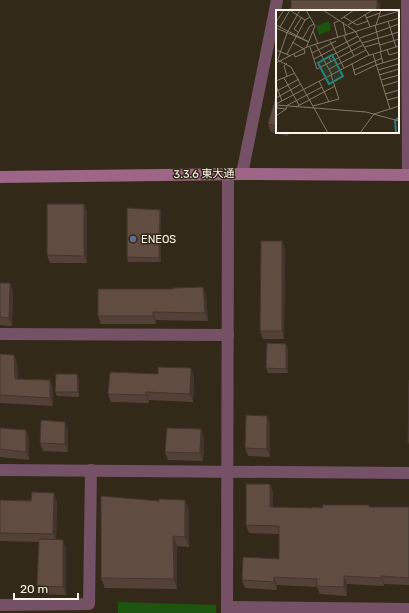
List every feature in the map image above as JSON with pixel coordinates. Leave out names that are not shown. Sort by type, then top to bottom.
[{"type":"street","points":[[242,174],[277,0]]},
{"type":"street","points":[[407,0],[408,175]]},
{"type":"street","points":[[228,174],[227,610],[409,609]]},
{"type":"street","name":"3.3.6 東大通","points":[[0,177],[228,174],[408,175]]},
{"type":"street","points":[[0,334],[228,335]]},
{"type":"street","points":[[0,470],[409,473]]},
{"type":"street","points":[[0,605],[89,604],[90,470]]},
{"type":"green space","points":[[118,602],[216,605],[216,613],[118,613]]},
{"type":"building","points":[[291,0],[377,0],[377,10],[289,10],[289,8],[291,8]]},
{"type":"building","points":[[276,96],[276,126],[268,124]]},
{"type":"building","points":[[47,204],[84,204],[84,256],[47,255]]},
{"type":"building","points":[[127,208],[160,210],[159,258],[127,257]]},
{"type":"building","points":[[261,241],[282,241],[282,331],[260,331]]},
{"type":"building","points":[[0,283],[10,283],[9,318],[0,317]]},
{"type":"building","points":[[203,287],[205,313],[153,312],[153,316],[98,316],[98,289],[173,289]]},
{"type":"building","points":[[267,343],[286,344],[286,369],[266,368]]},
{"type":"building","points":[[0,354],[14,355],[15,379],[50,380],[50,398],[0,395]]},
{"type":"building","points":[[158,367],[191,368],[190,394],[146,392],[146,395],[108,394],[110,372],[158,374]]},
{"type":"building","points":[[56,374],[77,374],[78,392],[55,392]]},
{"type":"building","points":[[409,380],[409,443],[408,443]]},
{"type":"building","points":[[246,415],[267,416],[267,449],[245,448]]},
{"type":"building","points":[[41,420],[65,422],[65,444],[40,443]]},
{"type":"building","points":[[0,428],[26,430],[26,452],[0,449]]},
{"type":"building","points":[[167,428],[201,429],[200,453],[165,452]]},
{"type":"building","points":[[246,484],[270,484],[270,507],[322,508],[323,505],[369,505],[369,507],[409,507],[409,578],[344,576],[344,587],[317,586],[317,579],[274,577],[274,582],[242,580],[243,557],[279,559],[279,526],[246,525]]},
{"type":"building","points":[[32,492],[54,493],[53,534],[0,533],[0,500],[31,501]]},
{"type":"building","points":[[101,496],[159,501],[159,499],[185,500],[185,537],[173,536],[174,579],[101,578]]},
{"type":"building","points":[[39,539],[63,540],[63,587],[37,586]]},
{"type":"place","name":"ENEOS","points":[[133,239]]}]
